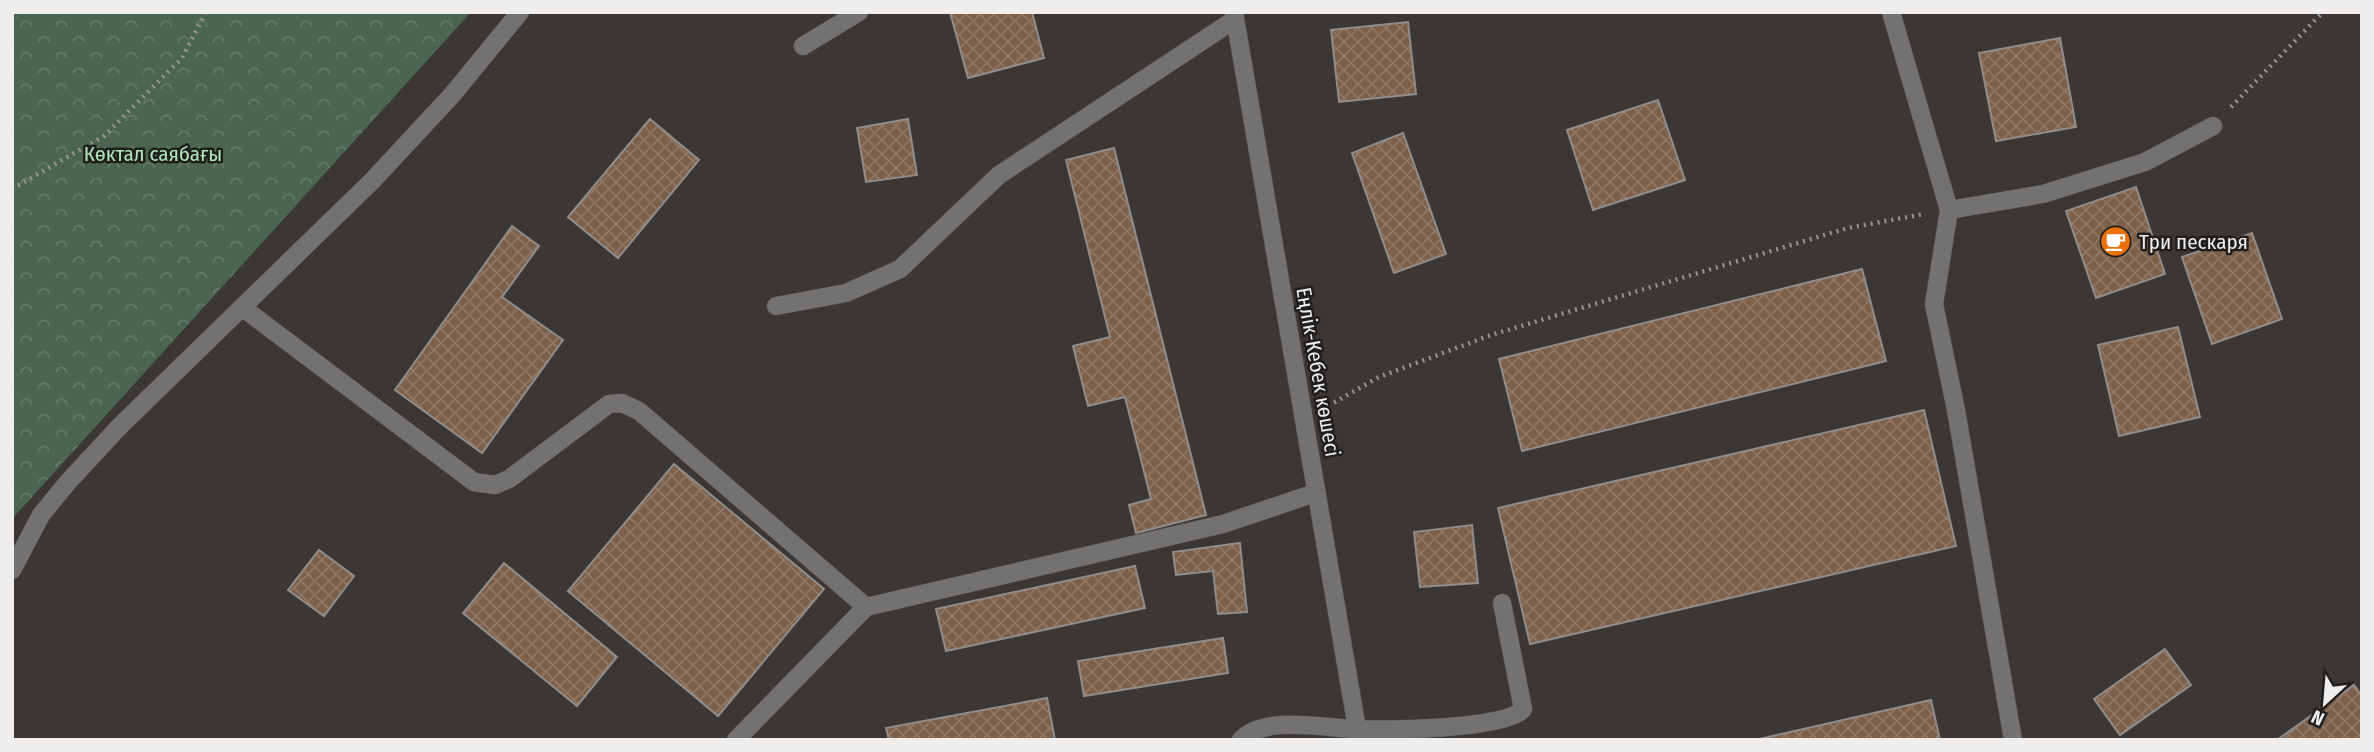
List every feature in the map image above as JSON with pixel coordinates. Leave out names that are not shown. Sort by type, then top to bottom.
[{"type":"street","points":[[12,570],[41,515],[68,482],[120,426],[381,172],[452,95],[520,12]]},
{"type":"street","points":[[803,46],[859,12]]},
{"type":"street","points":[[1891,12],[1950,209],[1934,304],[1956,410],[2013,740]]},
{"type":"street","points":[[776,306],[846,293],[900,269],[999,176],[1234,16]]},
{"type":"street","name":"Еңлік-Кебек көшесі","points":[[1234,16],[1358,735]]},
{"type":"street","points":[[1950,209],[2056,190],[2145,162],[2213,126]]},
{"type":"street","points":[[243,308],[474,482],[495,485],[509,479],[609,404],[622,403],[631,407],[866,607]]},
{"type":"street","points":[[736,740],[866,607],[1223,524],[1315,493]]},
{"type":"street","points":[[1241,740],[1249,732],[1291,724],[1358,735],[1484,723],[1521,713],[1523,709],[1518,674],[1502,603]]},
{"type":"path","points":[[12,189],[104,136],[182,58],[206,12]]},
{"type":"path","points":[[2213,126],[2323,12]]},
{"type":"path","points":[[1303,421],[1379,377],[1491,335],[1848,228],[1950,209]]},
{"type":"green space","name":"Көктал саябағы","points":[[12,12],[471,12],[12,519]]},
{"type":"building","points":[[950,12],[1032,12],[1044,58],[968,78]]},
{"type":"building","points":[[1408,22],[1416,94],[1339,102],[1331,30]]},
{"type":"building","points":[[2060,38],[2076,127],[1996,141],[1979,53]]},
{"type":"building","points":[[1658,100],[1685,180],[1593,210],[1567,130]]},
{"type":"building","points":[[650,119],[699,160],[618,258],[568,217]]},
{"type":"building","points":[[908,119],[917,175],[866,182],[857,128]]},
{"type":"building","points":[[1403,133],[1446,254],[1394,273],[1352,153]]},
{"type":"building","points":[[1114,148],[1206,515],[1136,533],[1129,505],[1151,499],[1125,397],[1088,406],[1073,346],[1110,337],[1066,160]]},
{"type":"building","points":[[2136,187],[2165,274],[2096,298],[2066,211]]},
{"type":"building","points":[[512,226],[539,246],[502,297],[563,340],[482,453],[395,390]]},
{"type":"building","points":[[2252,233],[2282,319],[2212,344],[2182,257]]},
{"type":"building","points":[[1862,269],[1886,361],[1522,451],[1499,359]]},
{"type":"building","points":[[2178,327],[2200,417],[2119,436],[2098,345]]},
{"type":"building","points":[[1924,410],[1956,546],[1530,644],[1498,508]]},
{"type":"building","points":[[674,464],[824,589],[718,716],[568,591]]},
{"type":"building","points":[[1472,525],[1478,583],[1420,587],[1414,532]]},
{"type":"building","points":[[1240,543],[1247,612],[1218,614],[1213,571],[1176,575],[1173,552]]},
{"type":"building","points":[[319,550],[354,576],[324,616],[288,590]]},
{"type":"building","points":[[504,563],[617,657],[577,706],[463,613]]},
{"type":"building","points":[[1135,566],[1145,608],[946,651],[936,609]]},
{"type":"building","points":[[1223,638],[1228,673],[1084,696],[1078,661]]},
{"type":"building","points":[[2165,649],[2191,685],[2120,735],[2094,699]]},
{"type":"building","points":[[2354,685],[2362,696],[2362,740],[2277,740]]},
{"type":"building","points":[[1047,698],[1055,740],[889,740],[886,728]]},
{"type":"building","points":[[1931,700],[1940,740],[1755,740]]},
{"type":"place","name":"Три пескаря","points":[[2116,242]]}]
